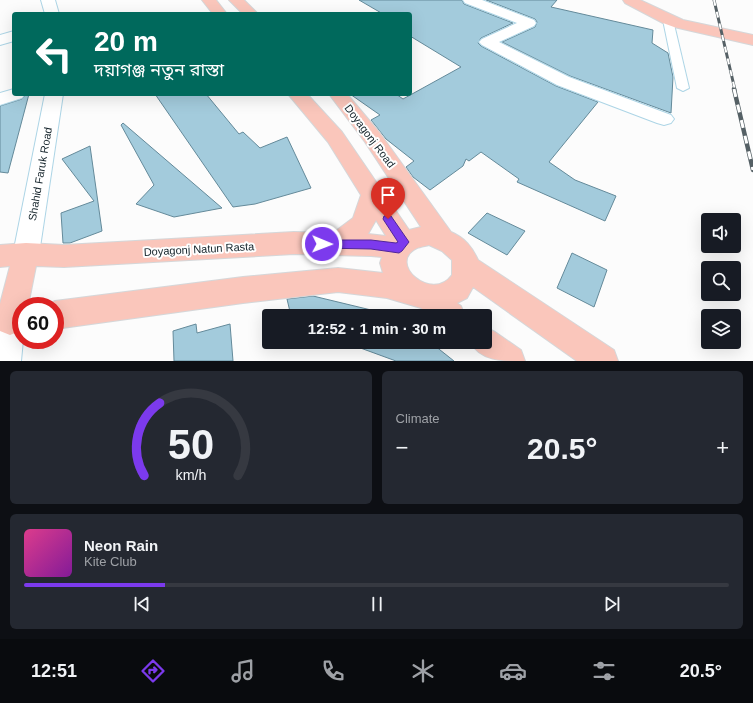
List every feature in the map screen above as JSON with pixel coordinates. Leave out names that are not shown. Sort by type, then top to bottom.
[{"type":"main road","points":[[209,0],[218,12]]},
{"type":"main road","points":[[236,0],[249,12]]},
{"type":"main road","points":[[630,0],[668,20],[695,28],[749,38]]},
{"type":"main road","points":[[299,96],[335,137],[372,195],[401,245]]},
{"type":"main road","name":"Doyagonj Road","points":[[340,96],[372,137],[442,238]]},
{"type":"main road","points":[[336,244],[356,232],[361,226],[368,211],[372,195]]},
{"type":"main road","points":[[64,314],[243,290],[338,280],[387,286],[422,296],[444,297],[456,290],[464,280],[466,267],[463,255],[454,245],[442,238],[429,235],[416,236],[401,245],[393,262],[396,274],[403,286],[422,296],[441,309]]},
{"type":"main road","name":"Doyagonj Natun Rasta","points":[[13,255],[72,255],[294,243],[401,245]]},
{"type":"main road","points":[[10,320],[13,255]]},
{"type":"main road","points":[[466,267],[603,361]]},
{"type":"main road","points":[[492,347],[510,361]]},
{"type":"street","points":[[48,0],[51,12]]},
{"type":"street","points":[[470,0],[529,23],[487,42],[563,81],[664,119]]},
{"type":"street","points":[[0,40],[12,37]]},
{"type":"street","points":[[0,99],[12,95]]},
{"type":"street","name":"Shahid Faruk Road","points":[[13,255],[53,96]]},
{"type":"street","points":[[6,361],[10,320]]},
{"type":"lane","points":[[668,20],[683,88]]},
{"type":"building","points":[[359,0],[462,0],[464,4],[513,23],[481,38],[478,43],[556,86],[598,102],[549,162],[575,180],[616,196],[605,221],[517,182],[519,179],[481,152],[469,161],[466,159],[463,166],[430,190],[413,177],[406,167],[414,161],[386,139],[371,120],[380,115],[353,96],[399,96],[403,99],[412,96],[412,94],[461,67],[412,37],[412,12],[380,12]]},
{"type":"building","points":[[486,0],[557,0],[551,7],[653,30],[652,43],[668,53],[673,77],[671,113],[570,76],[502,42],[535,27],[537,22],[535,19]]},
{"type":"building","points":[[24,96],[28,96],[8,173],[0,172],[0,106],[22,99]]},
{"type":"building","points":[[156,96],[208,96],[239,134],[243,132],[260,148],[287,137],[311,188],[255,204],[233,207]]},
{"type":"building","points":[[123,123],[222,208],[174,217],[136,204],[154,185],[121,125]]},
{"type":"building","points":[[90,146],[102,231],[70,243],[63,243],[61,213],[94,201],[62,159]]},
{"type":"building","points":[[487,213],[525,231],[507,255],[468,233]]},
{"type":"building","points":[[572,253],[607,270],[594,307],[557,288]]},
{"type":"building","points":[[313,296],[367,309],[289,309],[287,299]]},
{"type":"building","points":[[196,324],[197,333],[230,324],[233,361],[174,361],[173,331]]},
{"type":"building","points":[[363,349],[439,349],[454,361],[396,361]]},
{"type":"railway","points":[[714,0],[735,90]]},
{"type":"railway","points":[[734,89],[753,170]]},
{"type":"route","points":[[322,244],[371,245],[399,248],[404,242],[388,219]]}]
